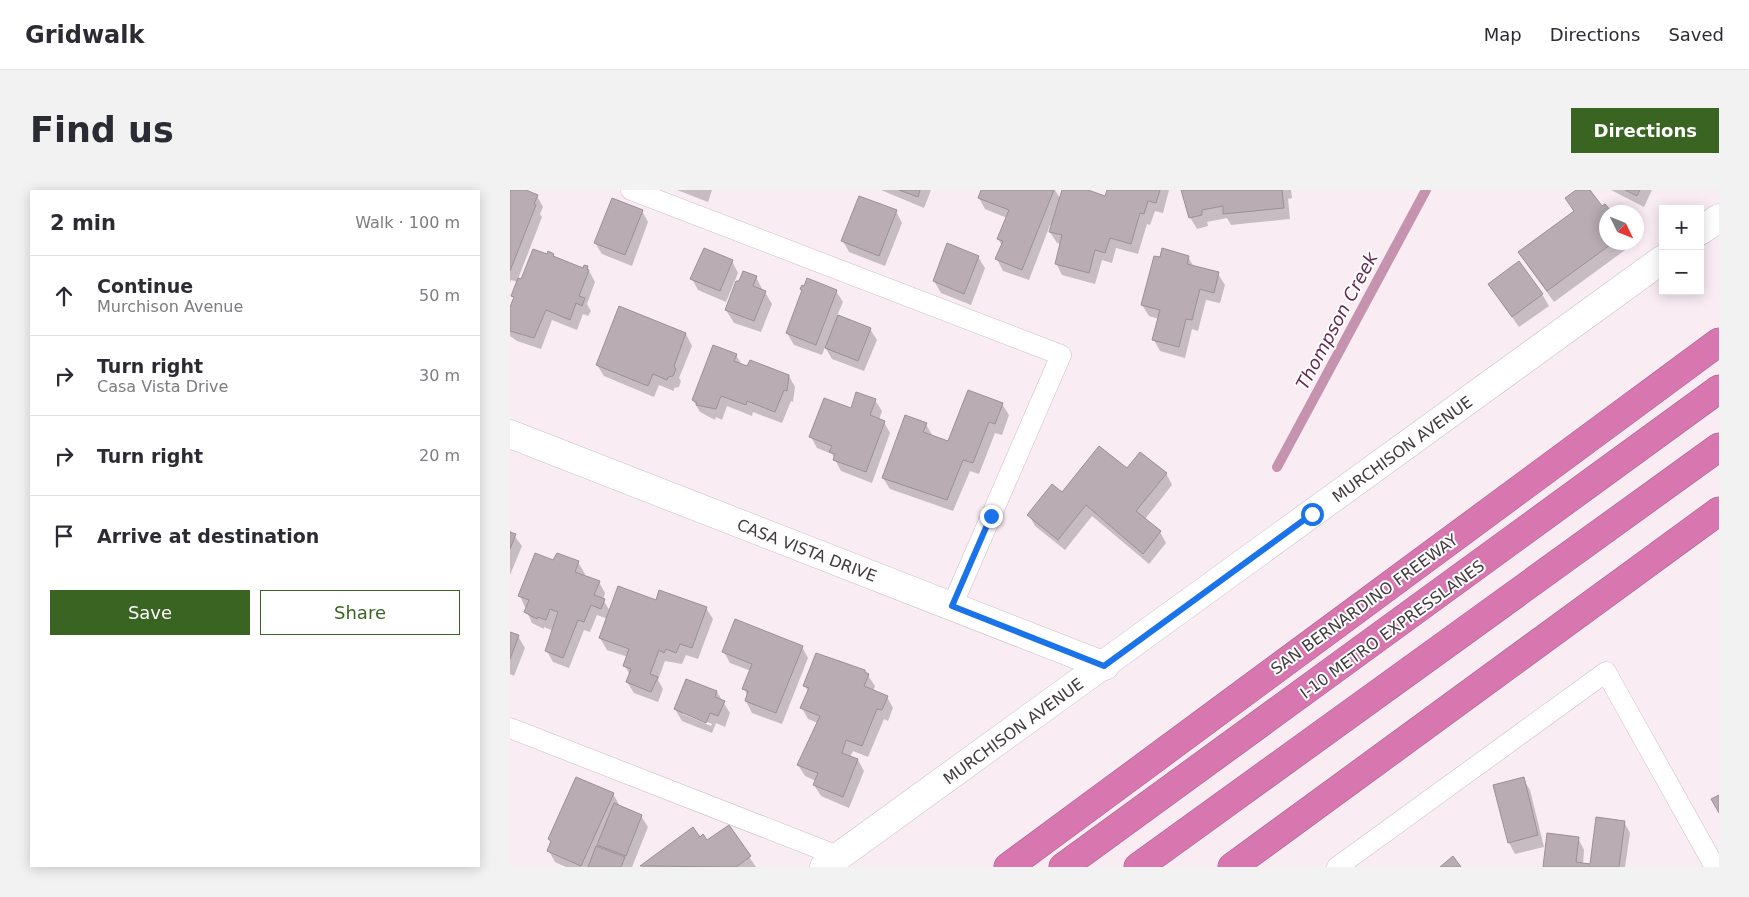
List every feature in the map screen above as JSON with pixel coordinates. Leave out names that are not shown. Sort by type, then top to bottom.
[{"type":"highway","name":"SAN BERNARDINO FREEWAY","points":[[1008,867],[1719,342]]},
{"type":"highway","name":"I-10 METRO EXPRESSLANES","points":[[1063,867],[1719,389]]},
{"type":"highway","points":[[1138,867],[1719,447]]},
{"type":"highway","points":[[1232,867],[1719,511]]},
{"type":"street","points":[[1704,228],[1719,218]]},
{"type":"street","name":"MURCHISON AVENUE","points":[[831,862],[1104,666],[1659,262]]},
{"type":"street","name":"CASA VISTA DRIVE","points":[[510,434],[1104,666]]},
{"type":"lane","points":[[631,190],[1061,355],[952,606]]},
{"type":"lane","points":[[1337,867],[1606,672],[1715,867]]},
{"type":"lane","points":[[510,728],[831,862]]},
{"type":"building","points":[[510,190],[526,190],[538,195],[534,204],[536,205],[510,271]]},
{"type":"building","points":[[899,190],[920,190],[918,197]]},
{"type":"building","points":[[981,190],[1054,190],[1022,270],[995,259],[1003,241],[997,239],[1009,210],[978,198]]},
{"type":"building","points":[[1062,190],[1088,190],[1105,196],[1107,190],[1160,190],[1156,203],[1148,201],[1144,214],[1140,213],[1131,244],[1110,238],[1105,253],[1095,250],[1089,273],[1055,264],[1062,235],[1049,232]]},
{"type":"building","points":[[1181,190],[1282,190],[1284,208],[1223,214],[1223,206],[1202,210],[1202,215],[1189,218]]},
{"type":"building","points":[[1576,190],[1590,190],[1601,205],[1599,205],[1599,250],[1603,250],[1547,291],[1518,252],[1574,211],[1565,198]]},
{"type":"building","points":[[1625,190],[1640,190],[1637,196]]},
{"type":"building","points":[[859,196],[897,210],[879,256],[841,241]]},
{"type":"building","points":[[612,198],[643,210],[625,255],[594,243]]},
{"type":"building","points":[[947,243],[979,256],[964,294],[933,281]]},
{"type":"building","points":[[704,248],[733,260],[720,291],[690,279]]},
{"type":"building","points":[[1162,248],[1189,256],[1187,264],[1219,272],[1214,293],[1200,289],[1192,320],[1186,319],[1179,347],[1152,340],[1160,310],[1141,305],[1154,256],[1160,257]]},
{"type":"building","points":[[533,249],[547,254],[548,251],[554,254],[553,256],[583,268],[584,265],[588,266],[587,269],[589,270],[579,296],[585,298],[582,306],[576,303],[570,320],[546,310],[534,338],[510,331],[510,307],[514,297],[511,296],[518,278],[521,279]]},
{"type":"building","points":[[1519,261],[1543,294],[1512,317],[1488,284]]},
{"type":"building","points":[[743,271],[757,276],[753,286],[766,291],[754,321],[725,310],[736,281],[739,281]]},
{"type":"building","points":[[807,278],[837,290],[816,345],[786,333],[802,290],[800,289],[802,285],[804,286]]},
{"type":"building","points":[[619,306],[686,333],[674,366],[676,369],[673,376],[668,377],[667,380],[653,374],[648,386],[596,365]]},
{"type":"building","points":[[838,315],[871,328],[858,361],[825,348]]},
{"type":"building","points":[[713,345],[737,354],[734,361],[747,366],[750,360],[789,375],[787,391],[784,390],[775,412],[747,401],[746,405],[721,396],[716,409],[696,405],[697,403],[692,400]]},
{"type":"building","points":[[968,390],[1003,403],[995,424],[989,422],[973,463],[963,460],[947,500],[882,478],[905,415],[927,423],[923,432],[948,441]]},
{"type":"building","points":[[856,392],[876,399],[870,415],[885,421],[866,472],[833,460],[835,454],[829,452],[832,446],[809,437],[824,398],[851,408]]},
{"type":"building","points":[[1099,446],[1127,468],[1140,452],[1167,473],[1136,511],[1161,531],[1143,554],[1086,505],[1058,540],[1027,515],[1052,484],[1062,492]]},
{"type":"building","points":[[510,532],[516,534],[510,549]]},
{"type":"building","points":[[535,553],[553,560],[557,553],[579,561],[575,572],[600,581],[594,595],[605,599],[601,609],[591,605],[584,622],[578,620],[563,658],[545,651],[558,612],[550,609],[546,620],[538,617],[537,619],[524,612],[529,600],[518,596]]},
{"type":"building","points":[[618,586],[656,600],[659,590],[707,607],[692,648],[680,644],[676,653],[666,649],[664,653],[659,650],[650,674],[658,677],[651,692],[626,682],[631,669],[623,666],[629,649],[599,638]]},
{"type":"building","points":[[735,619],[803,646],[776,713],[745,701],[748,691],[742,689],[752,664],[722,652]]},
{"type":"building","points":[[510,632],[519,635],[510,659]]},
{"type":"building","points":[[816,653],[865,670],[869,674],[864,686],[888,696],[882,710],[877,709],[862,746],[846,740],[842,753],[858,759],[843,797],[813,785],[818,773],[797,765],[820,716],[800,708],[809,688],[803,686]]},
{"type":"building","points":[[686,679],[717,691],[715,697],[725,701],[718,716],[710,713],[706,723],[674,709]]},
{"type":"building","points":[[576,777],[614,793],[581,866],[547,851],[551,841],[548,839]]},
{"type":"building","points":[[1524,777],[1538,835],[1508,843],[1493,785]]},
{"type":"building","points":[[1719,795],[1719,813],[1711,799]]},
{"type":"building","points":[[614,803],[642,815],[626,856],[597,845]]},
{"type":"building","points":[[1596,817],[1625,821],[1619,867],[1543,867],[1547,833],[1579,837],[1576,862],[1590,864]]},
{"type":"building","points":[[729,825],[751,856],[736,867],[640,866],[693,827],[700,837],[703,834],[707,840]]},
{"type":"building","points":[[596,846],[625,857],[621,867],[588,867]]},
{"type":"building","points":[[1453,856],[1461,867],[1440,867]]},
{"type":"waterway","name":"Thompson Creek","points":[[1277,467],[1426,190]]},
{"type":"route","points":[[991,516],[952,606],[1104,666],[1312,514]]}]
